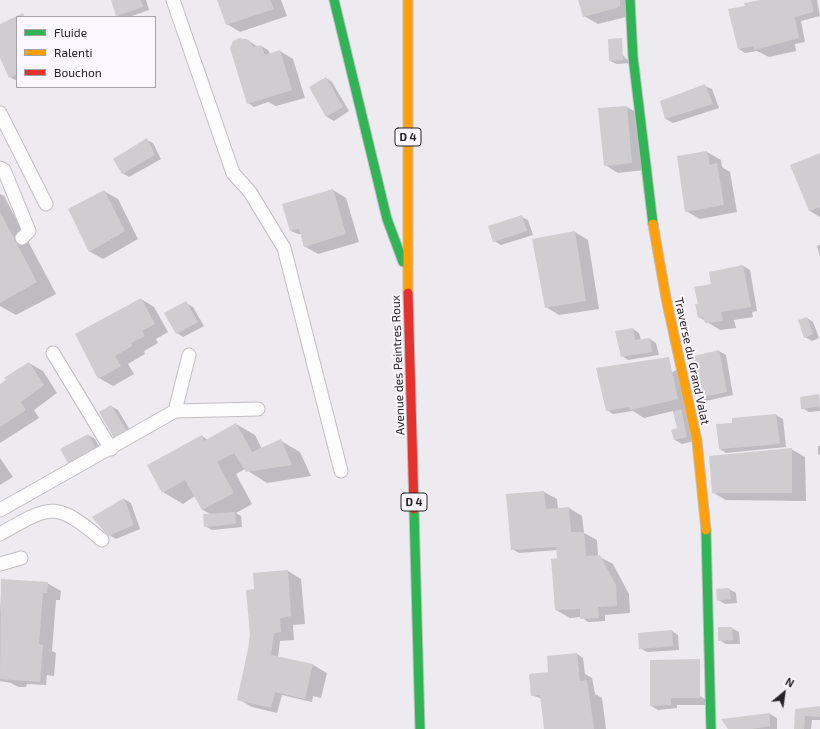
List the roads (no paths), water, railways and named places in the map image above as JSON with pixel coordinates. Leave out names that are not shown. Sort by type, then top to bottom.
[{"type":"main road","points":[[334,0],[387,219],[407,274]]},
{"type":"main road","name":"Avenue des Peintres Roux","points":[[408,0],[407,274],[420,729]]},
{"type":"main road","name":"Traverse du Grand Valat","points":[[630,0],[632,57],[651,215],[698,448],[706,517],[711,729]]},
{"type":"lane","points":[[173,0],[233,173],[250,192],[284,248],[341,471]]},
{"type":"lane","points":[[0,113],[46,204]]},
{"type":"lane","points":[[0,168],[4,170],[29,231],[22,238]]},
{"type":"lane","points":[[52,353],[111,449]]},
{"type":"lane","points":[[175,411],[189,355]]},
{"type":"lane","points":[[0,510],[111,449],[175,411],[258,409]]},
{"type":"lane","points":[[0,534],[30,517],[49,510],[66,513],[80,522],[102,540]]},
{"type":"lane","points":[[0,564],[21,558]]}]
